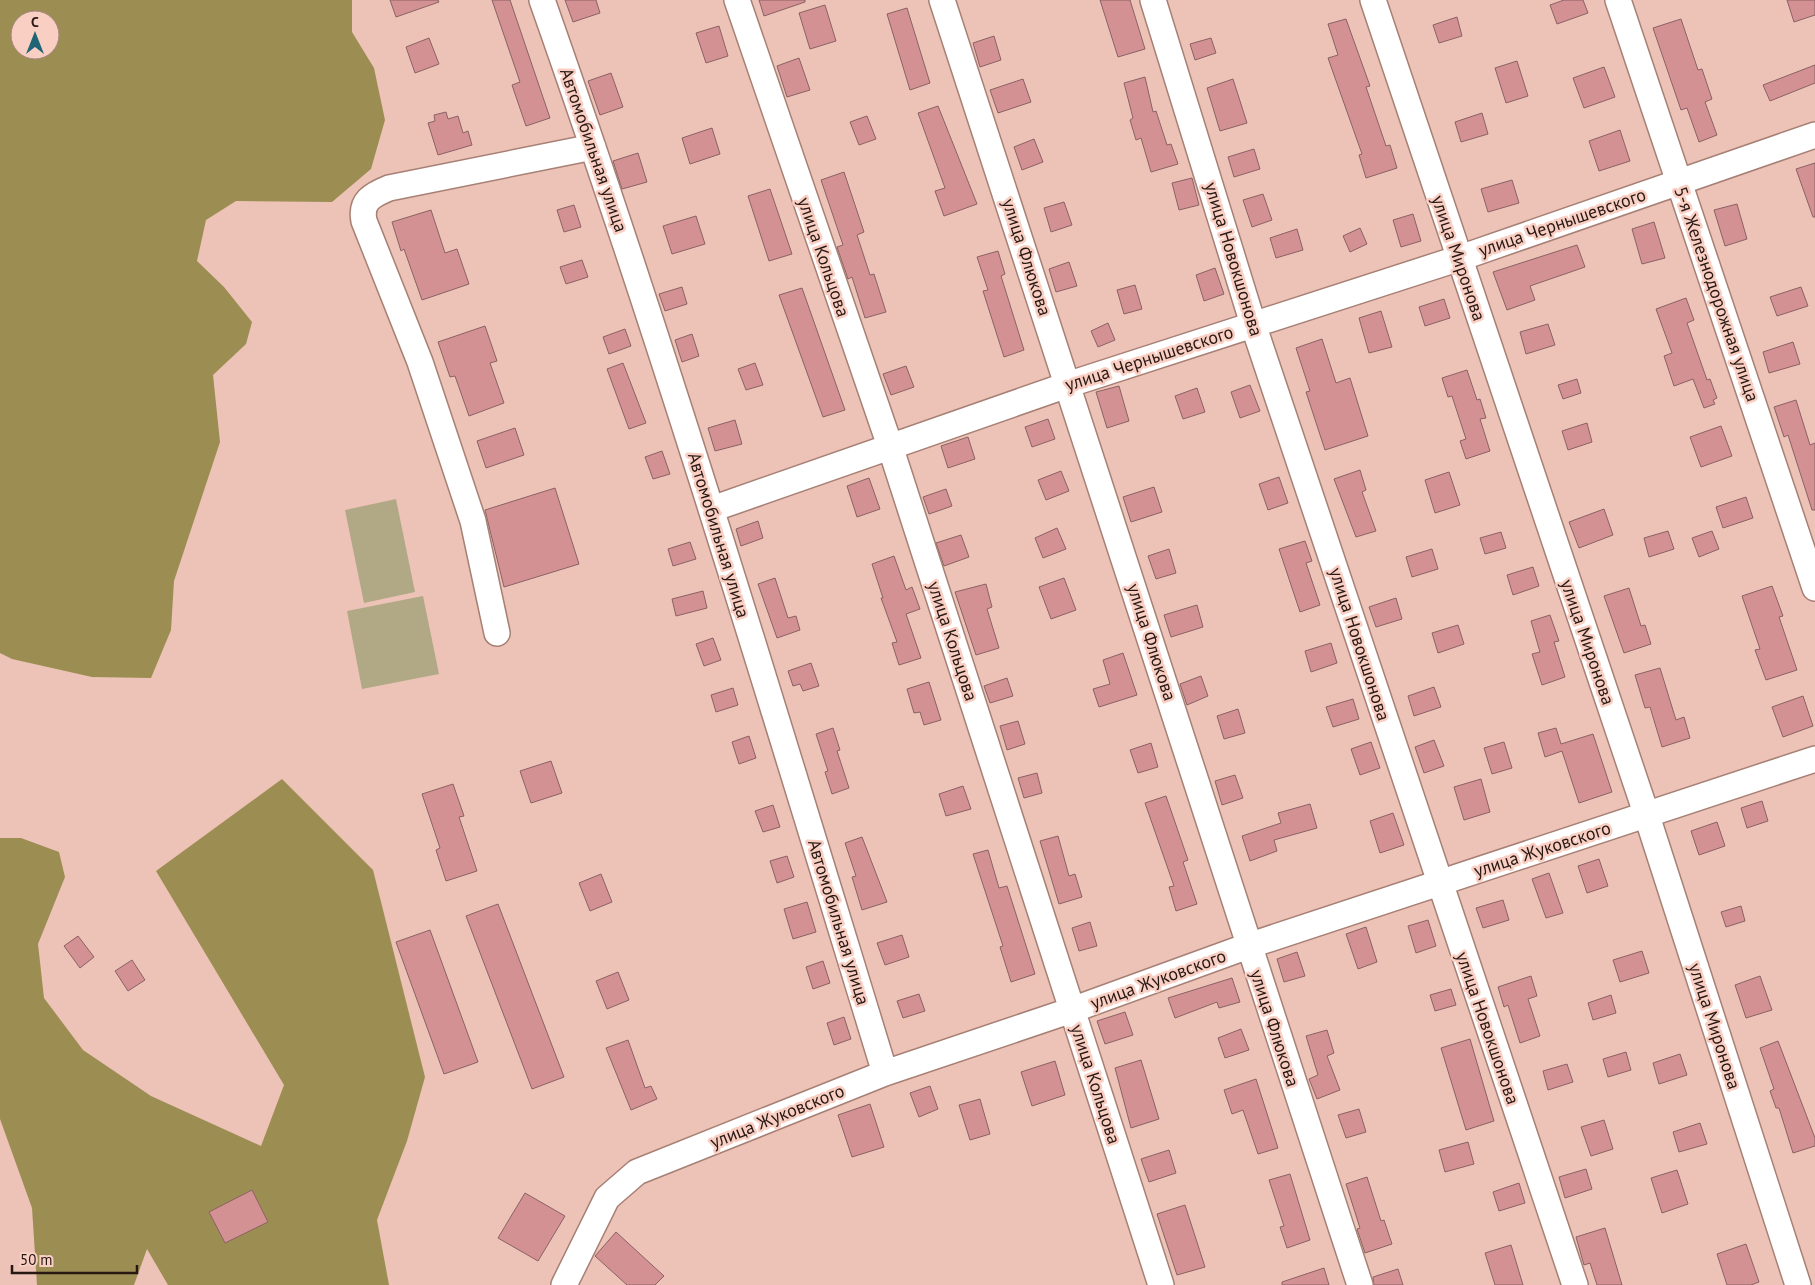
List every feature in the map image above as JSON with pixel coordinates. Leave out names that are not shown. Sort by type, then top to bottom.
[{"type":"street","name":"Автомобильная улица","points":[[542,0],[593,147],[712,509],[885,1073]]},
{"type":"street","name":"улица Кольцова","points":[[737,0],[890,446],[1161,1285]]},
{"type":"street","name":"улица Флюкова","points":[[942,0],[1070,384],[1248,946],[1360,1285]]},
{"type":"street","name":"улица Новокшонова","points":[[1153,0],[1254,324],[1575,1285]]},
{"type":"street","name":"улица Миронова","points":[[1373,0],[1647,816],[1798,1285]]},
{"type":"street","name":"5-я Железнодорожная улица","points":[[1618,0],[1815,588]]},
{"type":"street","name":"улица Чернышевского","points":[[712,509],[1070,384],[1460,258],[1815,135]]},
{"type":"street","points":[[497,633],[473,521],[420,362],[364,221],[363,208],[366,201],[374,194],[389,188],[593,147]]},
{"type":"street","name":"улица Жуковского","points":[[564,1285],[607,1198],[637,1172],[885,1073],[1072,1010],[1248,946],[1439,882],[1647,816],[1815,759]]},
{"type":"shaded area","points":[[0,0],[352,0],[352,32],[374,68],[385,120],[371,169],[332,202],[236,201],[206,220],[197,261],[224,287],[252,322],[246,344],[213,375],[220,442],[174,581],[171,630],[151,678],[92,677],[12,659],[0,653]]},
{"type":"shaded area","points":[[396,499],[415,592],[364,603],[345,510]]},
{"type":"shaded area","points":[[423,596],[439,674],[362,689],[347,611]]},
{"type":"shaded area","points":[[282,779],[373,870],[425,1077],[407,1141],[377,1220],[389,1285],[168,1285],[147,1249],[134,1285],[37,1285],[32,1208],[0,1119],[0,838],[21,838],[59,852],[65,877],[38,944],[44,998],[83,1050],[151,1096],[261,1146],[284,1085],[156,871]]},
{"type":"building","points":[[390,0],[438,0],[439,2],[396,17]]},
{"type":"building","points":[[492,0],[510,0],[550,118],[526,126],[512,85],[520,82]]},
{"type":"building","points":[[565,0],[596,0],[600,13],[573,22]]},
{"type":"building","points":[[759,0],[805,0],[805,2],[764,16]]},
{"type":"building","points":[[1100,0],[1130,0],[1145,49],[1118,57]]},
{"type":"building","points":[[1564,0],[1583,0],[1588,13],[1557,24],[1550,5]]},
{"type":"building","points":[[1787,0],[1815,0],[1815,15],[1794,22]]},
{"type":"building","points":[[825,5],[836,41],[810,49],[799,13]]},
{"type":"building","points":[[907,8],[930,83],[910,90],[887,14]]},
{"type":"building","points":[[1457,17],[1462,36],[1439,43],[1433,25]]},
{"type":"building","points":[[1346,19],[1370,86],[1366,87],[1386,146],[1390,145],[1397,168],[1366,178],[1359,155],[1362,154],[1328,58],[1338,55],[1328,24]]},
{"type":"building","points":[[1681,19],[1698,70],[1702,69],[1712,99],[1705,102],[1717,135],[1699,142],[1687,108],[1681,110],[1653,28]]},
{"type":"building","points":[[719,26],[728,56],[706,63],[696,33]]},
{"type":"building","points":[[994,36],[1001,60],[980,67],[973,43]]},
{"type":"building","points":[[429,38],[439,64],[415,73],[406,47]]},
{"type":"building","points":[[1211,38],[1216,53],[1195,60],[1190,44]]},
{"type":"building","points":[[799,58],[810,90],[787,97],[777,66]]},
{"type":"building","points":[[1517,61],[1528,96],[1506,103],[1495,68]]},
{"type":"building","points":[[1815,65],[1815,83],[1770,101],[1763,85]]},
{"type":"building","points":[[1604,67],[1615,97],[1584,108],[1573,78]]},
{"type":"building","points":[[611,73],[623,107],[600,115],[588,81]]},
{"type":"building","points":[[1145,77],[1153,112],[1156,111],[1167,145],[1171,144],[1178,164],[1151,172],[1141,138],[1136,140],[1130,120],[1133,118],[1124,83]]},
{"type":"building","points":[[1023,79],[1031,102],[998,113],[990,90]]},
{"type":"building","points":[[1233,79],[1247,123],[1220,131],[1207,88]]},
{"type":"building","points":[[938,106],[977,204],[944,216],[935,191],[945,188],[918,113]]},
{"type":"building","points":[[446,112],[448,119],[458,116],[463,133],[468,131],[472,145],[438,155],[428,123],[435,121],[434,115]]},
{"type":"building","points":[[1482,113],[1488,134],[1461,142],[1455,122]]},
{"type":"building","points":[[867,116],[876,139],[859,145],[850,122]]},
{"type":"building","points":[[712,128],[720,154],[690,164],[682,138]]},
{"type":"building","points":[[1620,130],[1630,161],[1599,171],[1589,141]]},
{"type":"building","points":[[1034,139],[1043,162],[1022,170],[1014,147]]},
{"type":"building","points":[[1254,149],[1260,169],[1234,177],[1228,157]]},
{"type":"building","points":[[638,153],[647,182],[622,189],[613,161]]},
{"type":"building","points":[[1815,163],[1815,217],[1813,217],[1796,169]]},
{"type":"building","points":[[844,172],[864,232],[857,235],[870,275],[874,274],[886,312],[865,318],[852,277],[848,279],[837,247],[843,245],[821,180]]},
{"type":"building","points":[[1192,178],[1199,205],[1179,210],[1172,183]]},
{"type":"building","points":[[1512,180],[1519,203],[1488,212],[1481,189]]},
{"type":"building","points":[[770,189],[792,254],[769,261],[748,196]]},
{"type":"building","points":[[1263,194],[1272,220],[1252,227],[1243,200]]},
{"type":"building","points":[[1064,202],[1072,225],[1051,232],[1044,208]]},
{"type":"building","points":[[1737,204],[1747,239],[1725,246],[1714,210]]},
{"type":"building","points":[[574,205],[581,227],[564,232],[557,210]]},
{"type":"building","points":[[431,210],[445,253],[457,249],[469,284],[422,300],[404,249],[401,251],[392,222]]},
{"type":"building","points":[[1413,214],[1421,241],[1401,247],[1393,220]]},
{"type":"building","points":[[696,216],[705,244],[672,254],[663,226]]},
{"type":"building","points":[[1654,222],[1665,258],[1642,264],[1632,229]]},
{"type":"building","points":[[1360,228],[1367,244],[1350,252],[1343,236]]},
{"type":"building","points":[[1297,229],[1303,250],[1276,258],[1270,238]]},
{"type":"building","points":[[1577,245],[1585,267],[1530,286],[1535,300],[1507,310],[1493,272]]},
{"type":"building","points":[[998,251],[1005,274],[1001,276],[1024,350],[1004,357],[983,291],[988,290],[977,257]]},
{"type":"building","points":[[582,260],[588,277],[566,284],[560,267]]},
{"type":"building","points":[[1069,262],[1077,286],[1056,292],[1049,269]]},
{"type":"building","points":[[1215,268],[1224,294],[1204,301],[1196,275]]},
{"type":"building","points":[[1135,285],[1142,309],[1124,314],[1117,290]]},
{"type":"building","points":[[682,287],[687,304],[665,311],[659,294]]},
{"type":"building","points":[[1801,287],[1808,306],[1777,316],[1770,297]]},
{"type":"building","points":[[802,288],[845,410],[823,417],[779,295]]},
{"type":"building","points":[[1686,298],[1694,320],[1687,323],[1707,380],[1710,379],[1717,398],[1713,400],[1715,404],[1704,408],[1693,379],[1674,386],[1664,356],[1672,353],[1656,309]]},
{"type":"building","points":[[1444,299],[1450,318],[1425,326],[1419,307]]},
{"type":"building","points":[[1381,311],[1392,347],[1369,353],[1359,318]]},
{"type":"building","points":[[1108,323],[1115,340],[1098,347],[1091,331]]},
{"type":"building","points":[[1548,324],[1555,345],[1526,354],[1520,332]]},
{"type":"building","points":[[485,326],[497,361],[490,363],[504,403],[469,416],[455,376],[450,377],[438,342]]},
{"type":"building","points":[[625,329],[631,346],[609,354],[603,337]]},
{"type":"building","points":[[692,334],[699,356],[682,362],[675,340]]},
{"type":"building","points":[[1322,339],[1336,383],[1350,378],[1368,436],[1325,450],[1306,392],[1310,391],[1296,348]]},
{"type":"building","points":[[1793,342],[1800,364],[1769,373],[1763,352]]},
{"type":"building","points":[[623,363],[646,423],[629,429],[607,369]]},
{"type":"building","points":[[755,363],[763,385],[746,390],[738,369]]},
{"type":"building","points":[[906,366],[914,387],[891,395],[883,374]]},
{"type":"building","points":[[1467,370],[1477,400],[1480,399],[1486,418],[1480,419],[1490,451],[1466,459],[1460,441],[1466,439],[1452,396],[1448,397],[1442,378]]},
{"type":"building","points":[[1577,379],[1581,393],[1563,399],[1558,385]]},
{"type":"building","points":[[1250,385],[1260,411],[1240,418],[1231,392]]},
{"type":"building","points":[[1119,386],[1129,421],[1107,428],[1096,392]]},
{"type":"building","points":[[1197,388],[1205,412],[1183,419],[1175,396]]},
{"type":"building","points":[[1796,400],[1810,445],[1815,443],[1815,510],[1812,510],[1788,435],[1784,437],[1774,407]]},
{"type":"building","points":[[1048,419],[1055,439],[1032,447],[1025,427]]},
{"type":"building","points":[[735,420],[742,444],[715,451],[708,428]]},
{"type":"building","points":[[1587,423],[1592,442],[1568,450],[1562,431]]},
{"type":"building","points":[[1721,426],[1732,456],[1701,467],[1690,437]]},
{"type":"building","points":[[515,428],[524,455],[486,468],[477,441]]},
{"type":"building","points":[[968,437],[975,459],[948,468],[941,446]]},
{"type":"building","points":[[662,451],[670,474],[653,479],[645,457]]},
{"type":"building","points":[[1360,470],[1366,490],[1362,492],[1376,531],[1356,537],[1334,479]]},
{"type":"building","points":[[1061,471],[1069,491],[1046,500],[1038,480]]},
{"type":"building","points":[[1449,472],[1460,505],[1435,513],[1425,480]]},
{"type":"building","points":[[1279,477],[1288,503],[1268,510],[1259,484]]},
{"type":"building","points":[[869,478],[880,509],[857,517],[847,486]]},
{"type":"building","points":[[1154,487],[1162,512],[1131,522],[1123,497]]},
{"type":"building","points":[[555,488],[579,564],[504,587],[485,510]]},
{"type":"building","points":[[946,489],[952,506],[929,514],[923,497]]},
{"type":"building","points":[[1746,497],[1753,518],[1723,528],[1716,507]]},
{"type":"building","points":[[1604,509],[1613,535],[1579,548],[1569,522]]},
{"type":"building","points":[[758,521],[763,538],[741,546],[736,529]]},
{"type":"building","points":[[1057,528],[1066,549],[1043,558],[1035,538]]},
{"type":"building","points":[[1668,531],[1674,549],[1649,557],[1644,538]]},
{"type":"building","points":[[1712,531],[1719,549],[1699,557],[1692,538]]},
{"type":"building","points":[[1501,532],[1506,548],[1485,554],[1480,538]]},
{"type":"building","points":[[961,535],[969,557],[944,566],[936,543]]},
{"type":"building","points":[[1305,541],[1312,561],[1306,563],[1320,605],[1300,612],[1279,549]]},
{"type":"building","points":[[690,542],[696,559],[673,566],[668,549]]},
{"type":"building","points":[[1169,549],[1176,573],[1156,579],[1148,556]]},
{"type":"building","points":[[1432,549],[1438,569],[1412,577],[1406,557]]},
{"type":"building","points":[[894,556],[906,590],[912,587],[920,609],[906,614],[921,658],[899,665],[892,643],[897,642],[881,598],[883,598],[872,564]]},
{"type":"building","points":[[1533,567],[1539,586],[1513,595],[1507,575]]},
{"type":"building","points":[[775,578],[788,618],[796,616],[800,630],[777,638],[758,584]]},
{"type":"building","points":[[1064,578],[1076,610],[1051,619],[1039,587]]},
{"type":"building","points":[[986,584],[992,607],[987,609],[999,648],[976,655],[955,592]]},
{"type":"building","points":[[1772,586],[1783,616],[1779,617],[1797,670],[1766,680],[1755,650],[1760,649],[1742,596]]},
{"type":"building","points":[[1629,588],[1641,626],[1645,625],[1651,644],[1624,653],[1604,596]]},
{"type":"building","points":[[703,591],[707,608],[676,616],[672,599]]},
{"type":"building","points":[[1396,598],[1402,619],[1376,627],[1369,607]]},
{"type":"building","points":[[1197,605],[1203,627],[1171,637],[1164,615]]},
{"type":"building","points":[[1550,615],[1559,641],[1554,642],[1565,677],[1542,685],[1532,654],[1540,652],[1531,621]]},
{"type":"building","points":[[1458,625],[1464,644],[1438,653],[1432,633]]},
{"type":"building","points":[[713,638],[721,660],[704,666],[696,644]]},
{"type":"building","points":[[1331,643],[1337,663],[1311,672],[1305,651]]},
{"type":"building","points":[[1123,653],[1137,695],[1099,707],[1093,689],[1110,684],[1103,660]]},
{"type":"building","points":[[811,663],[819,686],[803,691],[800,684],[793,686],[788,671]]},
{"type":"building","points":[[1660,668],[1676,720],[1684,717],[1690,738],[1662,747],[1650,707],[1645,708],[1635,675]]},
{"type":"building","points":[[1201,676],[1208,696],[1187,705],[1180,684]]},
{"type":"building","points":[[1007,678],[1013,696],[990,703],[984,686]]},
{"type":"building","points":[[929,682],[941,720],[924,725],[920,712],[914,713],[907,689]]},
{"type":"building","points":[[1434,687],[1441,707],[1414,716],[1408,696]]},
{"type":"building","points":[[733,688],[738,705],[716,712],[711,695]]},
{"type":"building","points":[[1803,696],[1813,726],[1783,737],[1772,707]]},
{"type":"building","points":[[1353,699],[1359,719],[1333,727],[1326,707]]},
{"type":"building","points":[[1238,709],[1245,733],[1224,739],[1217,716]]},
{"type":"building","points":[[1018,721],[1025,744],[1007,750],[1000,726]]},
{"type":"building","points":[[833,728],[840,750],[837,751],[849,788],[832,794],[825,772],[828,771],[816,734]]},
{"type":"building","points":[[1556,728],[1561,744],[1593,734],[1612,792],[1579,803],[1562,751],[1545,757],[1538,733]]},
{"type":"building","points":[[749,736],[756,758],[739,764],[732,742]]},
{"type":"building","points":[[1434,740],[1444,766],[1424,773],[1415,747]]},
{"type":"building","points":[[1371,742],[1380,768],[1360,775],[1351,749]]},
{"type":"building","points":[[1504,742],[1512,768],[1492,774],[1484,748]]},
{"type":"building","points":[[1151,743],[1158,767],[1138,773],[1130,750]]},
{"type":"building","points":[[551,761],[562,793],[531,803],[520,771]]},
{"type":"building","points":[[1037,773],[1042,793],[1024,798],[1018,778]]},
{"type":"building","points":[[1235,775],[1243,798],[1222,805],[1215,781]]},
{"type":"building","points":[[1481,779],[1490,812],[1464,820],[1454,787]]},
{"type":"building","points":[[453,784],[464,816],[459,817],[477,871],[446,881],[436,850],[440,848],[422,794]]},
{"type":"building","points":[[963,786],[971,809],[946,816],[939,794]]},
{"type":"building","points":[[1166,796],[1188,860],[1183,862],[1197,904],[1176,911],[1169,887],[1174,886],[1145,803]]},
{"type":"building","points":[[1762,801],[1768,821],[1747,828],[1741,808]]},
{"type":"building","points":[[1310,804],[1317,828],[1274,840],[1277,851],[1250,861],[1242,836],[1281,823],[1278,813]]},
{"type":"building","points":[[773,805],[780,827],[763,832],[755,811]]},
{"type":"building","points":[[1393,813],[1404,845],[1380,853],[1370,821]]},
{"type":"building","points":[[1717,822],[1725,846],[1699,855],[1691,831]]},
{"type":"building","points":[[1058,836],[1069,876],[1075,874],[1082,897],[1059,904],[1040,841]]},
{"type":"building","points":[[862,837],[887,902],[862,910],[852,877],[856,876],[845,843]]},
{"type":"building","points":[[988,850],[999,888],[1007,886],[1035,974],[1011,982],[1000,947],[1003,946],[973,854]]},
{"type":"building","points":[[787,856],[794,877],[777,883],[770,861]]},
{"type":"building","points":[[1599,859],[1608,886],[1587,893],[1578,866]]},
{"type":"building","points":[[1549,873],[1563,913],[1546,918],[1532,879]]},
{"type":"building","points":[[601,874],[612,902],[590,911],[579,883]]},
{"type":"building","points":[[1503,900],[1509,920],[1483,928],[1476,908]]},
{"type":"building","points":[[807,902],[816,932],[793,939],[784,909]]},
{"type":"building","points":[[498,904],[564,1077],[532,1089],[466,916]]},
{"type":"building","points":[[1741,906],[1745,921],[1726,927],[1721,912]]},
{"type":"building","points":[[1428,920],[1436,946],[1416,953],[1408,926]]},
{"type":"building","points":[[1090,922],[1097,946],[1079,951],[1072,928]]},
{"type":"building","points":[[1366,927],[1377,962],[1358,969],[1346,934]]},
{"type":"building","points":[[430,930],[478,1062],[444,1074],[396,942]]},
{"type":"building","points":[[902,935],[909,957],[885,965],[877,943]]},
{"type":"building","points":[[78,936],[94,957],[80,968],[64,946]]},
{"type":"building","points":[[1642,951],[1649,973],[1620,982],[1613,960]]},
{"type":"building","points":[[1297,952],[1305,976],[1284,982],[1277,959]]},
{"type":"building","points":[[132,960],[145,980],[128,991],[115,971]]},
{"type":"building","points":[[823,961],[830,983],[813,989],[806,967]]},
{"type":"building","points":[[618,972],[629,1000],[607,1009],[596,981]]},
{"type":"building","points":[[1531,976],[1537,996],[1528,999],[1540,1036],[1520,1043],[1508,1005],[1504,1007],[1498,987]]},
{"type":"building","points":[[1760,976],[1772,1010],[1746,1018],[1735,985]]},
{"type":"building","points":[[1232,978],[1240,1002],[1219,1008],[1217,1002],[1175,1018],[1168,998]]},
{"type":"building","points":[[1451,989],[1456,1005],[1435,1011],[1430,995]]},
{"type":"building","points":[[919,994],[925,1011],[903,1018],[897,1001]]},
{"type":"building","points":[[1611,995],[1616,1013],[1593,1020],[1588,1003]]},
{"type":"building","points":[[1125,1012],[1133,1035],[1105,1044],[1097,1021]]},
{"type":"building","points":[[844,1017],[851,1039],[834,1045],[827,1023]]},
{"type":"building","points":[[1241,1029],[1249,1050],[1225,1058],[1218,1038]]},
{"type":"building","points":[[1327,1030],[1334,1053],[1327,1056],[1340,1090],[1317,1099],[1309,1079],[1318,1075],[1306,1036]]},
{"type":"building","points":[[1470,1039],[1494,1121],[1466,1130],[1441,1048]]},
{"type":"building","points":[[628,1040],[645,1088],[651,1086],[657,1099],[631,1110],[606,1048]]},
{"type":"building","points":[[1778,1041],[1815,1138],[1815,1146],[1793,1153],[1779,1108],[1776,1108],[1770,1091],[1774,1089],[1760,1048]]},
{"type":"building","points":[[1626,1052],[1631,1070],[1608,1077],[1603,1059]]},
{"type":"building","points":[[1680,1054],[1687,1075],[1659,1084],[1653,1063]]},
{"type":"building","points":[[1141,1060],[1159,1119],[1131,1128],[1115,1068]]},
{"type":"building","points":[[1055,1061],[1065,1095],[1032,1106],[1021,1072]]},
{"type":"building","points":[[1567,1064],[1573,1082],[1548,1090],[1543,1071]]},
{"type":"building","points":[[1256,1079],[1278,1148],[1258,1154],[1243,1110],[1232,1114],[1224,1090]]},
{"type":"building","points":[[930,1086],[938,1109],[919,1117],[910,1093]]},
{"type":"building","points":[[980,1099],[990,1134],[970,1140],[959,1105]]},
{"type":"building","points":[[870,1104],[884,1147],[852,1157],[838,1115]]},
{"type":"building","points":[[1359,1109],[1366,1132],[1346,1138],[1338,1115]]},
{"type":"building","points":[[1604,1120],[1613,1149],[1591,1156],[1581,1127]]},
{"type":"building","points":[[1700,1123],[1707,1144],[1679,1152],[1673,1132]]},
{"type":"building","points":[[1468,1142],[1474,1164],[1445,1172],[1439,1150]]},
{"type":"building","points":[[1169,1150],[1176,1173],[1149,1182],[1141,1159]]},
{"type":"building","points":[[1586,1169],[1592,1189],[1565,1198],[1559,1177]]},
{"type":"building","points":[[1677,1170],[1688,1204],[1662,1213],[1651,1178]]},
{"type":"building","points":[[1290,1174],[1310,1240],[1287,1248],[1280,1227],[1284,1226],[1269,1180]]},
{"type":"building","points":[[1367,1177],[1381,1221],[1384,1220],[1392,1244],[1365,1253],[1357,1229],[1360,1228],[1346,1184]]},
{"type":"building","points":[[1519,1183],[1525,1203],[1499,1211],[1493,1192]]},
{"type":"building","points":[[252,1190],[268,1222],[225,1243],[209,1212]]},
{"type":"building","points":[[525,1193],[565,1216],[538,1261],[498,1238]]},
{"type":"building","points":[[1185,1205],[1205,1267],[1177,1275],[1157,1214]]},
{"type":"building","points":[[1605,1228],[1622,1285],[1597,1285],[1590,1263],[1584,1265],[1576,1237]]},
{"type":"building","points":[[616,1232],[664,1276],[655,1285],[627,1285],[595,1256]]},
{"type":"building","points":[[1746,1244],[1759,1282],[1751,1285],[1727,1285],[1717,1254]]},
{"type":"building","points":[[1511,1245],[1523,1285],[1495,1285],[1485,1253]]},
{"type":"building","points":[[1324,1268],[1329,1285],[1282,1285],[1282,1282]]},
{"type":"building","points":[[1398,1269],[1403,1285],[1374,1285],[1373,1277]]}]
